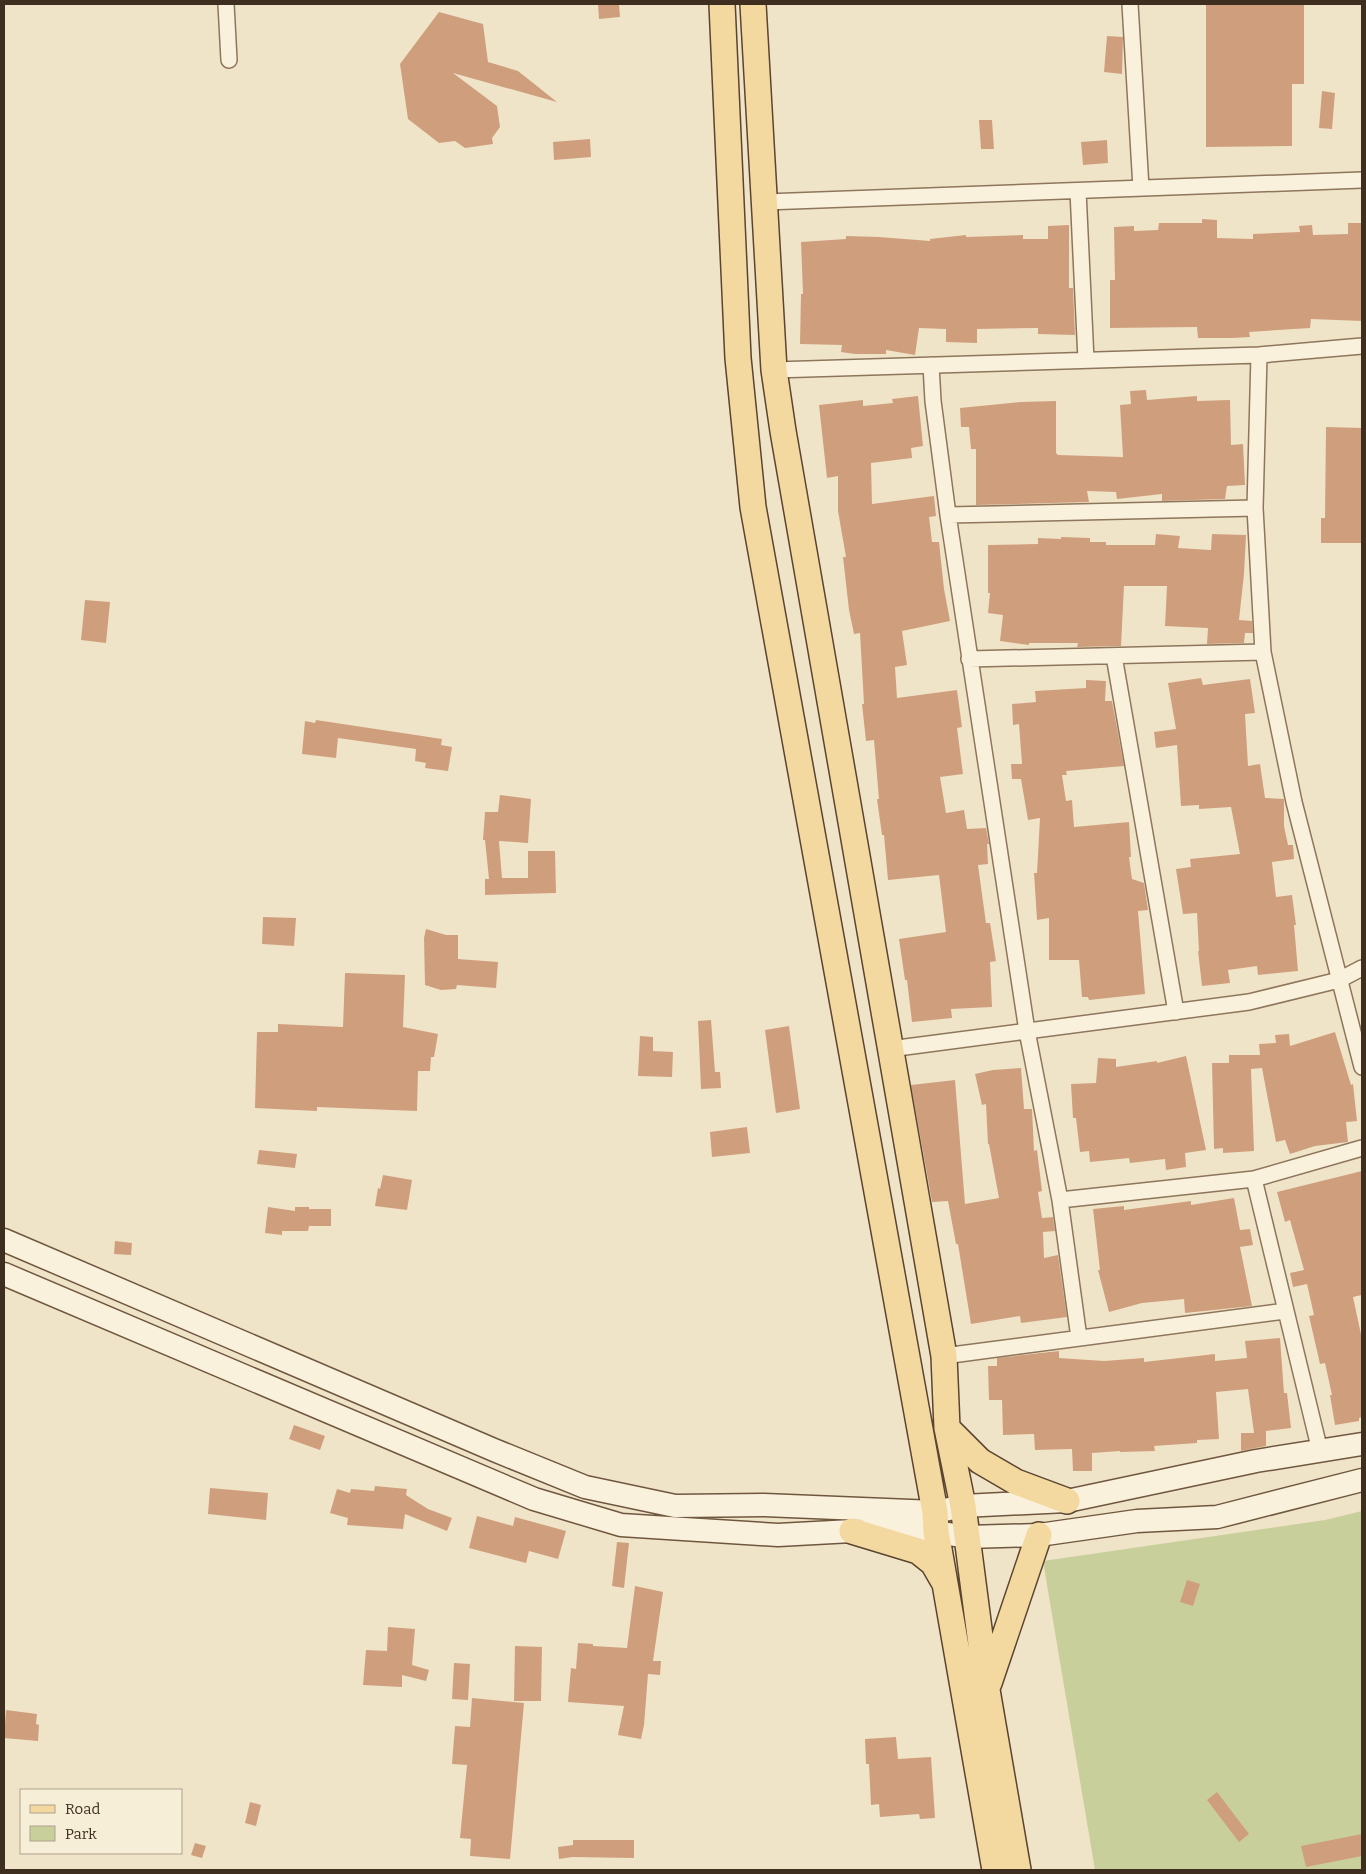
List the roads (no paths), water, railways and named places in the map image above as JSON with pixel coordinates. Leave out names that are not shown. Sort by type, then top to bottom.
[{"type":"main road","points":[[722,4],[738,358],[753,507],[936,1522],[996,1870]]},
{"type":"main road","points":[[752,4],[774,370],[944,1356],[947,1428],[967,1537],[987,1690],[1018,1870]]},
{"type":"main road","points":[[947,1428],[980,1461],[1016,1482],[1067,1501]]},
{"type":"main road","points":[[852,1532],[918,1551],[933,1563],[945,1583]]},
{"type":"main road","points":[[987,1690],[1039,1534]]},
{"type":"street","points":[[226,4],[229,60]]},
{"type":"street","points":[[1130,4],[1140,188]]},
{"type":"street","points":[[765,202],[1362,180]]},
{"type":"street","points":[[1078,191],[1086,360]]},
{"type":"street","points":[[774,370],[1258,355],[1362,346]]},
{"type":"street","points":[[1258,355],[1255,508],[1263,652],[1294,802],[1362,1067]]},
{"type":"street","points":[[931,365],[933,401],[969,659],[1027,1031],[1060,1200],[1079,1338]]},
{"type":"street","points":[[948,515],[1255,508]]},
{"type":"street","points":[[969,659],[1263,652]]},
{"type":"street","points":[[1114,656],[1176,1012]]},
{"type":"street","points":[[890,1049],[1249,1002],[1339,980],[1362,968]]},
{"type":"street","points":[[1060,1200],[1254,1179],[1362,1148]]},
{"type":"street","points":[[1254,1179],[1320,1451]]},
{"type":"street","points":[[4,1240],[494,1450],[585,1487],[676,1506],[764,1506],[936,1522],[967,1537],[1039,1534],[1137,1521],[1217,1517],[1362,1480]]},
{"type":"street","points":[[4,1274],[534,1499],[621,1525],[778,1535],[852,1532],[936,1522],[962,1506],[1067,1501],[1256,1461],[1362,1444]]},
{"type":"street","points":[[944,1356],[1285,1311]]}]
